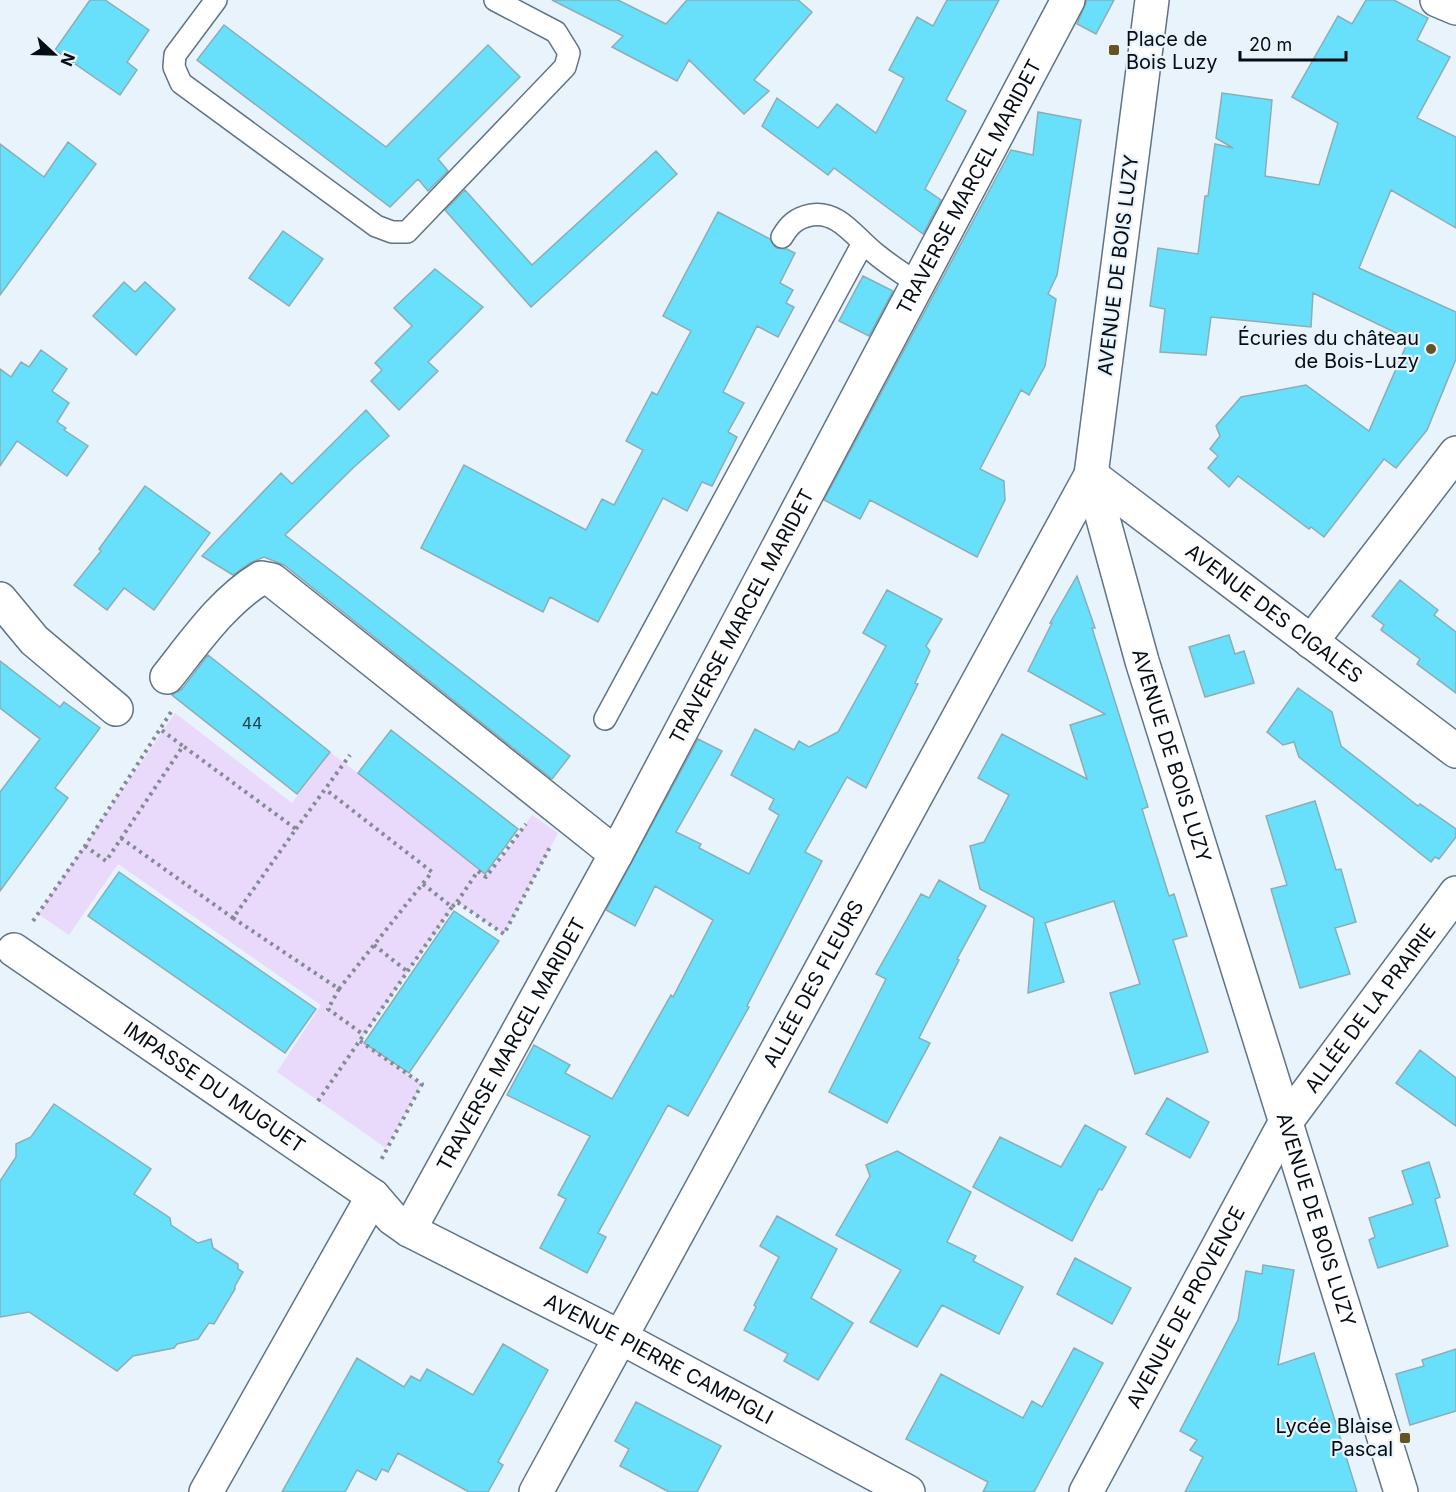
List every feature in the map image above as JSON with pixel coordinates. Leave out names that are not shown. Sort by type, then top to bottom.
[{"type":"street","name":"TRAVERSE MARCEL MARIDET","points":[[409,1230],[616,854],[1068,0]]},
{"type":"street","name":"AVENUE DE BOIS LUZY","points":[[1152,0],[1091,475],[1142,661],[1401,1492]]},
{"type":"street","points":[[1437,0],[1456,8]]},
{"type":"street","points":[[1311,642],[1456,453]]},
{"type":"street","name":"AVENUE DES CIGALES","points":[[1091,475],[1456,751]]},
{"type":"street","name":"ALLÉE DES FLEURS","points":[[536,1492],[1091,475]]},
{"type":"street","points":[[167,677],[209,625],[247,587],[261,578],[272,580],[616,854]]},
{"type":"street","points":[[0,599],[34,640],[116,709]]},
{"type":"street","name":"ALLÉE DE LA PRAIRIE","points":[[1285,1123],[1456,893]]},
{"type":"street","name":"IMPASSE DU MUGUET","points":[[14,950],[369,1194],[392,1218],[409,1230]]},
{"type":"street","name":"AVENUE DE PROVENCE","points":[[1086,1492],[1285,1123]]},
{"type":"street","points":[[206,1492],[369,1194]]},
{"type":"street","name":"AVENUE PIERRE CAMPIGLI","points":[[409,1230],[620,1337],[908,1492]]},
{"type":"lane","points":[[216,0],[175,55],[174,67],[181,83],[376,226],[392,232],[407,232],[565,68],[569,53],[556,32],[495,0]]},
{"type":"lane","points":[[782,237],[789,225],[803,217],[822,213],[840,221],[875,254],[918,284]]},
{"type":"lane","points":[[605,719],[863,243]]},
{"type":"path","points":[[14,950],[85,846],[172,710],[162,695],[167,677]]},
{"type":"path","points":[[160,729],[297,829]]},
{"type":"path","points":[[85,846],[106,861],[183,746]]},
{"type":"path","points":[[234,918],[350,755]]},
{"type":"path","points":[[325,789],[432,872],[339,989],[328,1009],[364,1035]]},
{"type":"path","points":[[318,1101],[478,871],[486,877],[532,815],[542,795]]},
{"type":"path","points":[[457,902],[504,934],[558,833],[570,818]]},
{"type":"path","points":[[121,838],[339,989]]},
{"type":"path","points":[[423,884],[452,907]]},
{"type":"path","points":[[374,945],[408,972]]},
{"type":"path","points":[[360,1041],[422,1084],[386,1148],[369,1194]]},
{"type":"shaded area","points":[[175,713],[292,803],[330,752],[487,872],[510,847],[532,815],[558,833],[504,934],[457,902],[360,1041],[422,1084],[386,1148],[277,1072],[321,1005],[118,864],[69,935],[38,914]]},
{"type":"building","points":[[90,0],[105,0],[149,30],[127,62],[137,70],[120,95],[55,50]]},
{"type":"building","points":[[552,0],[618,0],[666,24],[687,0],[798,0],[812,12],[754,80],[769,91],[744,114],[689,60],[677,81],[612,47],[623,36]]},
{"type":"building","points":[[947,0],[999,0],[946,100],[966,111],[925,189],[941,200],[923,234],[834,168],[828,175],[762,126],[777,98],[818,128],[837,104],[876,133],[904,78],[889,70],[917,17],[933,26]]},
{"type":"building","points":[[1087,0],[1114,0],[1096,34],[1077,24]]},
{"type":"building","points":[[1366,0],[1394,0],[1428,18],[1417,40],[1450,57],[1417,118],[1456,137],[1456,228],[1391,190],[1359,268],[1456,312],[1456,359],[1427,430],[1396,468],[1384,459],[1324,537],[1311,527],[1309,529],[1238,476],[1229,487],[1208,468],[1218,456],[1210,449],[1220,436],[1216,426],[1241,397],[1306,385],[1369,431],[1409,339],[1313,293],[1311,327],[1211,317],[1206,355],[1160,352],[1165,309],[1150,306],[1158,248],[1198,254],[1205,196],[1208,196],[1215,144],[1233,148],[1216,138],[1222,93],[1272,100],[1265,176],[1319,185],[1338,123],[1292,97],[1338,16],[1352,24]]},
{"type":"building","points":[[224,25],[386,147],[488,45],[520,77],[438,159],[448,171],[428,191],[418,179],[390,207],[197,60]]},
{"type":"building","points":[[1038,112],[1081,120],[1057,275],[1048,294],[1056,299],[1045,366],[1029,395],[1021,390],[980,469],[1004,481],[1005,500],[977,557],[870,500],[860,519],[824,500],[1011,150],[1033,155]]},
{"type":"building","points":[[68,142],[96,164],[0,295],[0,144],[44,177]]},
{"type":"building","points":[[656,151],[677,174],[531,307],[445,210],[465,190],[532,265]]},
{"type":"building","points":[[718,212],[770,239],[776,248],[787,249],[795,253],[780,283],[793,290],[786,303],[794,307],[778,337],[757,326],[723,392],[744,403],[728,432],[737,437],[712,486],[702,482],[687,511],[663,498],[598,622],[550,597],[543,612],[421,548],[464,465],[586,530],[602,499],[614,505],[643,450],[626,441],[652,392],[657,395],[691,331],[663,316]]},
{"type":"building","points":[[283,231],[323,259],[289,306],[249,278]]},
{"type":"building","points":[[435,269],[483,307],[428,362],[438,371],[399,410],[371,381],[382,370],[375,363],[412,326],[394,308]]},
{"type":"building","points":[[863,276],[893,291],[869,336],[839,321]]},
{"type":"building","points":[[124,282],[135,292],[145,282],[175,309],[136,355],[93,316]]},
{"type":"building","points":[[41,350],[67,369],[52,391],[69,403],[57,422],[66,428],[64,430],[88,446],[67,476],[17,441],[0,466],[0,369],[11,377],[21,362],[29,367]]},
{"type":"building","points":[[366,410],[389,436],[285,535],[570,756],[552,779],[284,565],[264,557],[250,563],[233,575],[202,556],[281,473],[292,484]]},
{"type":"building","points":[[145,486],[210,533],[154,610],[124,588],[107,610],[74,585],[101,551],[99,549]]},
{"type":"building","points":[[1077,576],[1095,628],[1092,628],[1148,807],[1142,809],[1169,896],[1174,894],[1187,936],[1173,940],[1208,1052],[1135,1074],[1110,993],[1140,984],[1114,901],[1045,923],[1064,982],[1028,993],[1034,918],[980,889],[970,846],[984,842],[1009,795],[978,778],[1002,734],[1087,779],[1070,725],[1105,714],[1028,671],[1052,623],[1050,623]]},
{"type":"building","points":[[1400,580],[1438,610],[1434,615],[1456,632],[1456,693],[1417,664],[1420,659],[1381,630],[1384,625],[1372,616]]},
{"type":"building","points":[[887,590],[942,619],[926,646],[930,651],[915,683],[918,684],[866,788],[847,777],[805,852],[822,861],[747,1006],[749,1007],[688,1116],[668,1105],[598,1233],[606,1237],[587,1273],[540,1248],[566,1199],[558,1195],[590,1136],[507,1095],[534,1045],[570,1065],[565,1073],[612,1099],[671,995],[673,997],[713,920],[655,886],[635,926],[606,910],[698,739],[722,751],[676,832],[701,844],[699,848],[749,874],[779,815],[769,809],[774,799],[731,775],[755,729],[794,750],[799,741],[809,747],[838,732],[886,646],[863,633]]},
{"type":"building","points":[[1229,635],[1235,654],[1244,651],[1254,683],[1205,697],[1189,647]]},
{"type":"building","points":[[208,655],[330,752],[297,794],[172,695],[182,689]]},
{"type":"building","points":[[0,661],[60,707],[64,702],[100,728],[55,788],[68,798],[0,891],[0,792],[40,739],[0,708]]},
{"type":"building","points":[[1298,688],[1332,712],[1341,746],[1418,806],[1420,804],[1456,829],[1456,837],[1439,859],[1435,857],[1431,862],[1299,757],[1294,742],[1283,745],[1267,732]]},
{"type":"building","points":[[391,730],[518,829],[485,874],[358,773]]},
{"type":"building","points":[[1315,801],[1336,870],[1341,869],[1356,922],[1335,928],[1350,974],[1300,988],[1271,889],[1287,885],[1266,816]]},
{"type":"building","points":[[119,872],[316,1009],[285,1053],[88,916]]},
{"type":"building","points":[[939,880],[986,906],[957,959],[959,960],[919,1038],[930,1043],[887,1123],[829,1092],[886,979],[876,974],[921,894],[929,898]]},
{"type":"building","points":[[454,911],[499,941],[409,1073],[364,1043]]},
{"type":"building","points":[[1420,1050],[1456,1078],[1456,1126],[1396,1083]]},
{"type":"building","points":[[1167,1098],[1209,1122],[1190,1158],[1146,1134]]},
{"type":"building","points":[[54,1104],[151,1169],[134,1194],[170,1218],[171,1225],[198,1243],[211,1239],[213,1248],[238,1264],[238,1269],[243,1272],[214,1324],[209,1323],[198,1339],[177,1344],[174,1348],[133,1356],[117,1371],[29,1312],[0,1317],[0,1181],[16,1157],[16,1144],[31,1137]]},
{"type":"building","points":[[1085,1125],[1126,1147],[1102,1190],[1099,1189],[1072,1241],[973,1187],[1000,1137],[1061,1167]]},
{"type":"building","points":[[897,1151],[971,1192],[947,1242],[976,1256],[973,1261],[1023,1287],[999,1334],[942,1305],[917,1347],[870,1322],[901,1270],[836,1235],[870,1176],[866,1165]]},
{"type":"building","points":[[1429,1162],[1440,1197],[1435,1199],[1448,1246],[1378,1268],[1369,1240],[1375,1237],[1369,1218],[1413,1204],[1402,1171]]},
{"type":"building","points":[[777,1216],[837,1249],[811,1298],[853,1323],[818,1380],[784,1361],[788,1354],[744,1330],[779,1257],[760,1246]]},
{"type":"building","points":[[1075,1258],[1131,1288],[1112,1324],[1057,1294]]},
{"type":"building","points":[[1263,1265],[1294,1270],[1278,1365],[1314,1353],[1357,1492],[1185,1492],[1203,1457],[1190,1450],[1197,1440],[1180,1431],[1238,1320],[1246,1271],[1262,1274]]},
{"type":"building","points":[[503,1344],[548,1370],[498,1462],[503,1465],[488,1492],[469,1492],[398,1453],[388,1472],[382,1469],[376,1480],[357,1470],[345,1492],[282,1492],[357,1358],[404,1387],[411,1376],[420,1381],[427,1369],[473,1395]]},
{"type":"building","points":[[1074,1348],[1103,1363],[1034,1492],[983,1492],[988,1482],[906,1439],[941,1374],[1023,1418],[1032,1401],[1042,1407]]},
{"type":"building","points":[[1456,1349],[1456,1411],[1410,1425],[1396,1374],[1424,1366],[1422,1360]]},
{"type":"building","points":[[636,1402],[721,1446],[697,1492],[669,1492],[620,1466],[629,1449],[615,1441]]},
{"type":"place","name":"Place de Bois Luzy","points":[[1114,50]]},
{"type":"place","name":"Écuries du château de Bois-Luzy","points":[[1431,349]]},
{"type":"place","name":"Lycée Blaise Pascal","points":[[1405,1438]]}]
